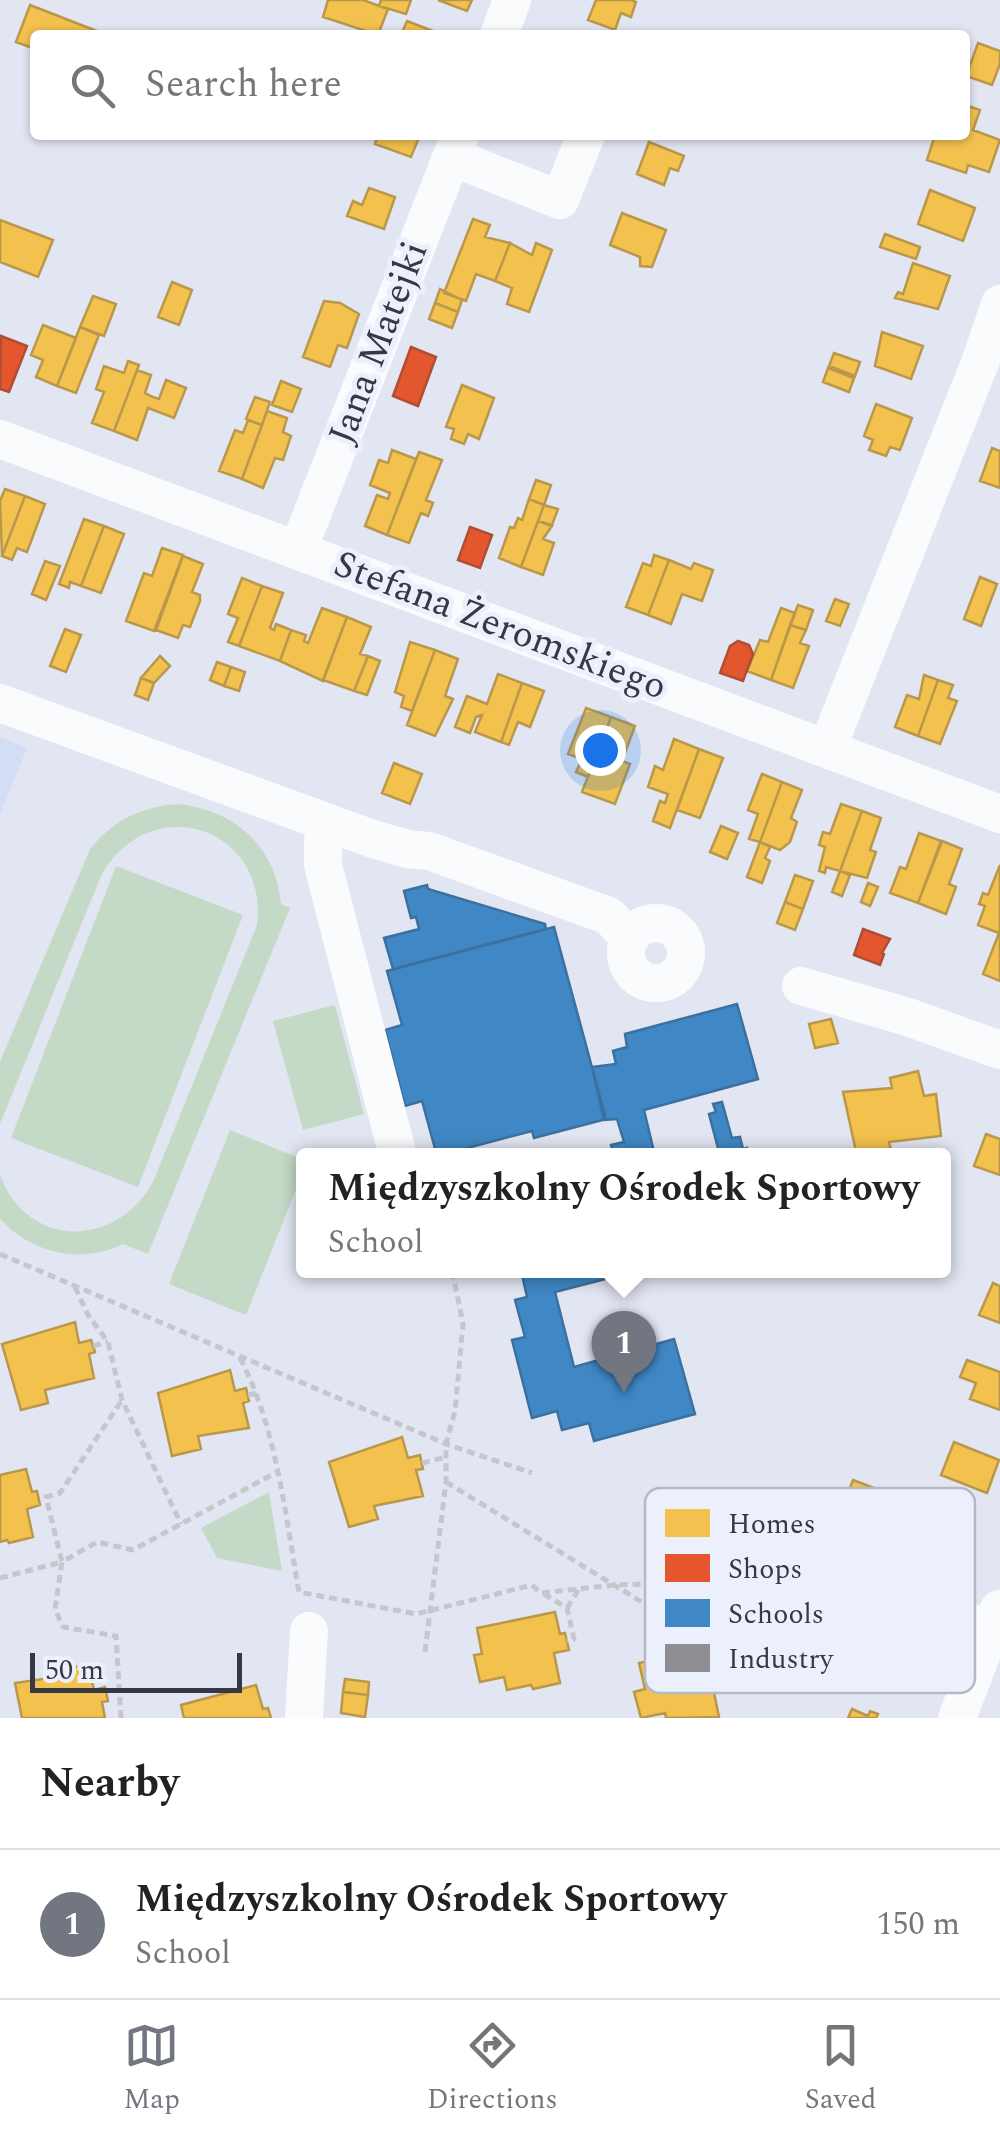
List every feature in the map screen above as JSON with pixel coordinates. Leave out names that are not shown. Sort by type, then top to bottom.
[{"type":"street","points":[[501,30],[512,0]]},
{"type":"street","points":[[456,146],[560,200],[584,140]]},
{"type":"street","name":"Jana Matejki","points":[[298,550],[456,146]]},
{"type":"street","points":[[828,750],[1000,304]]},
{"type":"street","name":"Stefana Żeromskiego","points":[[0,439],[1000,814]]},
{"type":"street","points":[[0,703],[329,823],[407,849],[440,854],[608,916],[629,938]]},
{"type":"street","points":[[329,823],[322,840],[322,864],[396,1148]]},
{"type":"street","points":[[801,986],[908,1017],[1000,1050]]},
{"type":"street","points":[[975,1672],[997,1618]]},
{"type":"street","points":[[304,1718],[309,1631]]},
{"type":"street","points":[[956,1718],[966,1693]]},
{"type":"path","points":[[0,1254],[446,1444],[532,1473]]},
{"type":"path","points":[[425,1652],[446,1482],[446,1444],[455,1411],[463,1324],[454,1278]]},
{"type":"path","points":[[75,1286],[88,1315],[108,1342],[122,1400],[181,1524]]},
{"type":"path","points":[[93,1346],[108,1342]]},
{"type":"path","points":[[240,1358],[258,1393],[299,1592],[416,1614],[532,1585],[567,1608]]},
{"type":"path","points":[[248,1395],[258,1393]]},
{"type":"path","points":[[122,1400],[60,1493],[42,1498],[62,1562],[55,1609],[63,1627],[116,1636],[122,1718]]},
{"type":"path","points":[[422,1463],[446,1457]]},
{"type":"path","points":[[0,1578],[62,1562],[97,1542],[134,1550],[277,1472]]},
{"type":"path","points":[[446,1482],[645,1604]]},
{"type":"path","points":[[541,1593],[645,1584]]},
{"type":"path","points":[[567,1641],[574,1640],[567,1608],[579,1589]]},
{"type":"path","points":[[107,1694],[120,1691]]},
{"type":"shaded area","points":[[0,737],[27,748],[0,815]]},
{"type":"green space","points":[[178,804],[217,814],[249,834],[271,865],[281,904],[290,908],[148,1254],[123,1244],[90,1254],[57,1252],[26,1240],[0,1219],[0,1175],[13,1200],[31,1217],[51,1228],[96,1229],[137,1204],[153,1182],[257,925],[256,891],[244,863],[226,843],[202,831],[175,827],[147,833],[122,849],[101,876],[0,1124],[0,1062],[90,849],[129,817]]},
{"type":"green space","points":[[116,866],[243,915],[138,1187],[11,1138]]},
{"type":"green space","points":[[335,1005],[364,1114],[303,1130],[273,1021]]},
{"type":"green space","points":[[230,1130],[296,1157],[296,1189],[246,1315],[169,1284]]},
{"type":"green space","points":[[269,1492],[282,1571],[217,1558],[201,1528]]},
{"type":"building: Homes","points":[[328,0],[363,0],[388,9],[380,30],[363,30],[323,17]]},
{"type":"building: Homes","points":[[381,0],[411,0],[406,14],[379,6]]},
{"type":"building: Homes","points":[[438,0],[472,0],[467,11]]},
{"type":"building: Homes","points":[[596,0],[636,2],[631,17],[621,13],[615,30],[588,20]]},
{"type":"building: Homes","points":[[30,5],[94,30],[30,30],[30,47],[16,42]]},
{"type":"building: Homes","points":[[407,21],[430,30],[403,30]]},
{"type":"building: Homes","points":[[978,43],[1000,51],[992,85],[970,77]]},
{"type":"building: Homes","points":[[970,107],[980,110],[973,130],[1000,140],[989,172],[968,165],[966,173],[927,160],[933,140],[970,140]]},
{"type":"building: Homes","points":[[376,140],[418,140],[411,157],[375,144]]},
{"type":"building: Homes","points":[[649,142],[684,156],[678,171],[670,168],[664,185],[637,174]]},
{"type":"building: Homes","points":[[369,188],[395,197],[384,229],[347,216],[353,201],[362,205]]},
{"type":"building: Homes","points":[[930,190],[975,208],[963,241],[918,224]]},
{"type":"building: Homes","points":[[622,213],[666,230],[652,267],[640,266],[640,257],[610,245]]},
{"type":"building: Homes","points":[[473,219],[490,225],[485,237],[510,243],[495,281],[476,274],[466,301],[444,293]]},
{"type":"building: Homes","points":[[0,220],[53,240],[38,277],[0,262]]},
{"type":"building: Homes","points":[[885,234],[920,247],[916,259],[880,247]]},
{"type":"building: Homes","points":[[510,243],[532,255],[536,243],[552,250],[529,312],[507,304],[512,288],[495,281]]},
{"type":"building: Homes","points":[[913,263],[950,276],[938,309],[895,298],[898,292],[903,294]]},
{"type":"building: Homes","points":[[172,282],[192,290],[179,325],[158,317]]},
{"type":"building: Homes","points":[[440,289],[462,300],[458,312],[435,303]]},
{"type":"building: Homes","points":[[93,296],[116,304],[104,336],[80,327]]},
{"type":"building: Homes","points":[[324,301],[340,303],[359,314],[347,348],[338,345],[330,367],[303,357]]},
{"type":"building: Homes","points":[[435,303],[458,312],[452,328],[429,319]]},
{"type":"building: Homes","points":[[43,325],[76,338],[57,386],[36,377],[43,360],[31,355]]},
{"type":"building: Homes","points":[[80,327],[99,335],[76,393],[57,386]]},
{"type":"building: Homes","points":[[882,332],[923,346],[911,379],[875,366]]},
{"type":"building: Homes","points":[[834,353],[860,362],[855,376],[829,366]]},
{"type":"building: Homes","points":[[128,361],[139,365],[114,431],[92,423],[104,392],[96,389],[104,366],[124,373]]},
{"type":"building: Homes","points":[[828,368],[854,378],[849,392],[823,382]]},
{"type":"building: Homes","points":[[137,370],[151,375],[145,393],[153,397],[159,399],[166,380],[186,388],[174,418],[148,408],[137,440],[114,431]]},
{"type":"building: Homes","points":[[281,381],[301,389],[292,412],[272,405]]},
{"type":"building: Homes","points":[[462,385],[494,398],[479,439],[468,434],[464,444],[451,439],[454,429],[446,427]]},
{"type":"building: Homes","points":[[255,397],[270,402],[262,425],[246,419]]},
{"type":"building: Homes","points":[[876,404],[912,418],[900,450],[890,447],[886,456],[869,450],[873,440],[864,436]]},
{"type":"building: Homes","points":[[267,411],[287,418],[283,432],[291,436],[283,460],[275,458],[263,488],[242,479]]},
{"type":"building: Homes","points":[[248,420],[262,425],[242,479],[219,471],[235,430],[243,433]]},
{"type":"building: Homes","points":[[992,448],[1000,451],[1000,488],[980,481]]},
{"type":"building: Homes","points":[[392,450],[416,459],[387,535],[365,526],[377,495],[388,499],[390,493],[370,485],[379,460],[388,463]]},
{"type":"building: Homes","points":[[419,452],[442,460],[426,500],[433,503],[428,516],[421,513],[409,543],[387,535]]},
{"type":"building: Homes","points":[[536,480],[551,485],[544,505],[529,499]]},
{"type":"building: Homes","points":[[5,489],[25,496],[2,556],[0,501]]},
{"type":"building: Homes","points":[[25,496],[45,504],[27,552],[17,548],[12,560],[2,556]]},
{"type":"building: Homes","points":[[529,499],[544,505],[521,567],[499,558],[510,527],[514,528],[518,518],[522,520]]},
{"type":"building: Homes","points":[[544,505],[558,509],[552,525],[538,521]]},
{"type":"building: Homes","points":[[84,519],[104,526],[81,586],[70,582],[69,588],[59,584]]},
{"type":"building: Homes","points":[[538,521],[552,526],[543,539],[554,543],[543,575],[521,567]]},
{"type":"building: Homes","points":[[104,526],[124,534],[101,593],[81,586]]},
{"type":"building: Homes","points":[[162,548],[183,555],[154,631],[126,621],[144,573],[152,576]]},
{"type":"building: Homes","points":[[654,555],[669,560],[648,615],[626,607],[643,563],[651,566]]},
{"type":"building: Homes","points":[[183,556],[203,564],[192,592],[200,595],[200,601],[190,627],[183,625],[178,638],[156,630]]},
{"type":"building: Homes","points":[[669,560],[691,569],[694,563],[713,570],[702,601],[682,594],[671,624],[648,615]]},
{"type":"building: Homes","points":[[45,561],[60,566],[46,600],[32,594]]},
{"type":"building: Homes","points":[[980,577],[997,584],[981,626],[964,619]]},
{"type":"building: Homes","points":[[242,578],[262,586],[239,646],[228,642],[238,618],[228,614]]},
{"type":"building: Homes","points":[[262,586],[283,593],[270,628],[274,630],[276,624],[291,630],[280,661],[239,646]]},
{"type":"building: Homes","points":[[835,599],[849,604],[840,626],[826,621]]},
{"type":"building: Homes","points":[[798,605],[813,610],[806,630],[790,625]]},
{"type":"building: Homes","points":[[322,608],[347,617],[323,681],[280,661],[291,630],[306,635],[304,641],[308,643]]},
{"type":"building: Homes","points":[[781,608],[795,613],[771,680],[747,671],[760,640],[768,642]]},
{"type":"building: Homes","points":[[347,617],[371,627],[360,654],[368,656],[354,691],[323,680]]},
{"type":"building: Homes","points":[[790,625],[806,630],[800,643],[809,646],[793,688],[771,680]]},
{"type":"building: Homes","points":[[65,629],[81,635],[66,672],[50,666]]},
{"type":"building: Homes","points":[[410,642],[435,650],[412,711],[401,707],[404,696],[395,692]]},
{"type":"building: Homes","points":[[435,650],[458,659],[445,696],[453,699],[435,736],[407,725]]},
{"type":"building: Homes","points":[[160,656],[170,666],[154,683],[141,678]]},
{"type":"building: Homes","points":[[368,656],[380,661],[367,695],[354,691]]},
{"type":"building: Homes","points":[[217,662],[231,667],[224,686],[210,680]]},
{"type":"building: Homes","points":[[231,667],[245,672],[239,691],[224,686]]},
{"type":"building: Homes","points":[[498,674],[522,683],[501,742],[475,732],[482,715],[476,717],[470,733],[455,727],[467,696],[487,704]]},
{"type":"building: Homes","points":[[924,675],[938,680],[918,736],[895,727],[907,695],[919,699]]},
{"type":"building: Homes","points":[[141,678],[154,683],[148,700],[135,695]]},
{"type":"building: Homes","points":[[938,680],[953,685],[948,698],[957,701],[940,744],[918,736]]},
{"type":"building: Homes","points":[[522,683],[544,691],[530,727],[518,722],[509,745],[501,742]]},
{"type":"building: Homes","points":[[586,708],[611,717],[588,777],[576,772],[582,759],[568,754]]},
{"type":"building: Homes","points":[[611,717],[635,726],[622,761],[630,764],[615,804],[582,792]]},
{"type":"building: Homes","points":[[674,739],[699,749],[670,828],[653,821],[660,801],[665,803],[668,794],[648,787],[655,766],[663,770]]},
{"type":"building: Homes","points":[[699,749],[723,758],[700,818],[677,810]]},
{"type":"building: Homes","points":[[394,763],[422,774],[410,804],[382,793]]},
{"type":"building: Homes","points":[[762,774],[782,782],[760,842],[749,839],[758,814],[748,810]]},
{"type":"building: Homes","points":[[782,782],[802,790],[791,818],[797,822],[790,842],[780,850],[760,842]]},
{"type":"building: Homes","points":[[841,804],[862,811],[840,871],[826,867],[825,873],[819,871],[825,847],[819,845],[823,832],[830,834]]},
{"type":"building: Homes","points":[[862,811],[881,818],[870,850],[876,852],[867,878],[840,871]]},
{"type":"building: Homes","points":[[721,826],[738,833],[727,859],[710,852]]},
{"type":"building: Homes","points":[[919,833],[941,841],[918,903],[890,893],[900,867],[906,869]]},
{"type":"building: Homes","points":[[942,841],[962,849],[949,884],[956,887],[946,914],[918,903]]},
{"type":"building: Homes","points":[[760,842],[770,847],[765,858],[770,861],[762,883],[747,877]]},
{"type":"building: Homes","points":[[1000,865],[999,933],[978,925],[985,906],[979,904],[983,893],[988,895]]},
{"type":"building: Homes","points":[[840,871],[850,875],[842,896],[832,892]]},
{"type":"building: Homes","points":[[795,875],[813,881],[803,909],[785,902]]},
{"type":"building: Homes","points":[[868,883],[878,887],[870,906],[861,902]]},
{"type":"building: Homes","points":[[785,902],[803,909],[795,930],[777,923]]},
{"type":"building: Homes","points":[[1000,933],[1000,981],[983,974]]},
{"type":"building: Homes","points":[[831,1019],[838,1043],[815,1048],[809,1024]]},
{"type":"building: Homes","points":[[918,1071],[924,1096],[936,1094],[941,1136],[889,1142],[890,1148],[855,1148],[843,1092],[892,1088],[890,1078]]},
{"type":"building: Homes","points":[[986,1134],[1000,1139],[1000,1175],[974,1166]]},
{"type":"building: Homes","points":[[993,1283],[1000,1286],[1000,1323],[979,1315]]},
{"type":"building: Homes","points":[[75,1322],[79,1343],[91,1340],[95,1352],[89,1354],[94,1378],[45,1390],[48,1403],[21,1410],[2,1344]]},
{"type":"building: Homes","points":[[967,1360],[1000,1372],[1000,1410],[970,1399],[976,1383],[960,1377]]},
{"type":"building: Homes","points":[[230,1370],[235,1391],[246,1388],[249,1401],[243,1403],[249,1428],[198,1436],[201,1449],[172,1456],[158,1393]]},
{"type":"building: Homes","points":[[402,1437],[408,1458],[420,1455],[423,1469],[416,1470],[423,1496],[374,1506],[378,1519],[349,1527],[329,1462]]},
{"type":"building: Homes","points":[[954,1442],[999,1460],[987,1493],[941,1475]]},
{"type":"building: Homes","points":[[26,1469],[40,1505],[27,1509],[33,1537],[0,1542],[0,1475]]},
{"type":"building: Homes","points":[[853,1480],[874,1488],[850,1488]]},
{"type":"building: Homes","points":[[555,1612],[569,1650],[554,1653],[560,1683],[507,1690],[504,1677],[480,1682],[474,1655],[482,1654],[477,1628]]},
{"type":"building: Homes","points":[[645,1662],[645,1689],[639,1663]]},
{"type":"building: Homes","points":[[88,1664],[94,1690],[105,1687],[105,1718],[22,1718],[15,1683],[64,1676],[63,1670]]},
{"type":"building: Homes","points":[[345,1679],[369,1682],[368,1695],[343,1692]]},
{"type":"building: Homes","points":[[256,1685],[263,1709],[268,1708],[271,1718],[184,1718],[181,1705]]},
{"type":"building: Homes","points":[[645,1689],[645,1693],[714,1693],[719,1717],[666,1718],[665,1713],[641,1718],[634,1692]]},
{"type":"building: Homes","points":[[343,1692],[368,1695],[365,1717],[341,1713]]},
{"type":"building: Homes","points":[[852,1709],[868,1716],[870,1711],[878,1714],[876,1718],[848,1718]]},
{"type":"building: Shops","points":[[1,336],[27,346],[9,392],[0,389]]},
{"type":"building: Shops","points":[[411,347],[436,357],[418,406],[393,396]]},
{"type":"building: Shops","points":[[470,527],[492,535],[480,568],[458,560]]},
{"type":"building: Shops","points":[[738,641],[749,645],[753,654],[743,681],[720,673],[730,646]]},
{"type":"building: Shops","points":[[863,929],[890,939],[880,965],[854,955]]},
{"type":"building: Schools","points":[[427,885],[428,889],[545,924],[546,929],[393,969],[384,938],[419,929],[416,917],[411,918],[404,891]]},
{"type":"building: Schools","points":[[554,927],[606,1119],[534,1138],[532,1131],[467,1148],[435,1148],[422,1101],[405,1106],[385,1030],[402,1025],[387,971]]},
{"type":"building: Schools","points":[[737,1004],[758,1079],[644,1110],[653,1148],[612,1148],[611,1145],[624,1142],[617,1119],[604,1120],[592,1067],[616,1064],[613,1051],[627,1047],[625,1034]]},
{"type":"building: Schools","points":[[722,1102],[732,1138],[740,1137],[743,1148],[718,1148],[709,1114],[716,1112],[713,1104]]},
{"type":"building: Schools","points":[[523,1278],[609,1278],[555,1292],[574,1367],[674,1339],[695,1414],[594,1441],[589,1423],[562,1430],[557,1411],[532,1418],[512,1340],[525,1337],[515,1300],[527,1297]]},
{"type":"place","name":"Międzyszkolny Ośrodek Sportowy","points":[[624,1393]]}]
